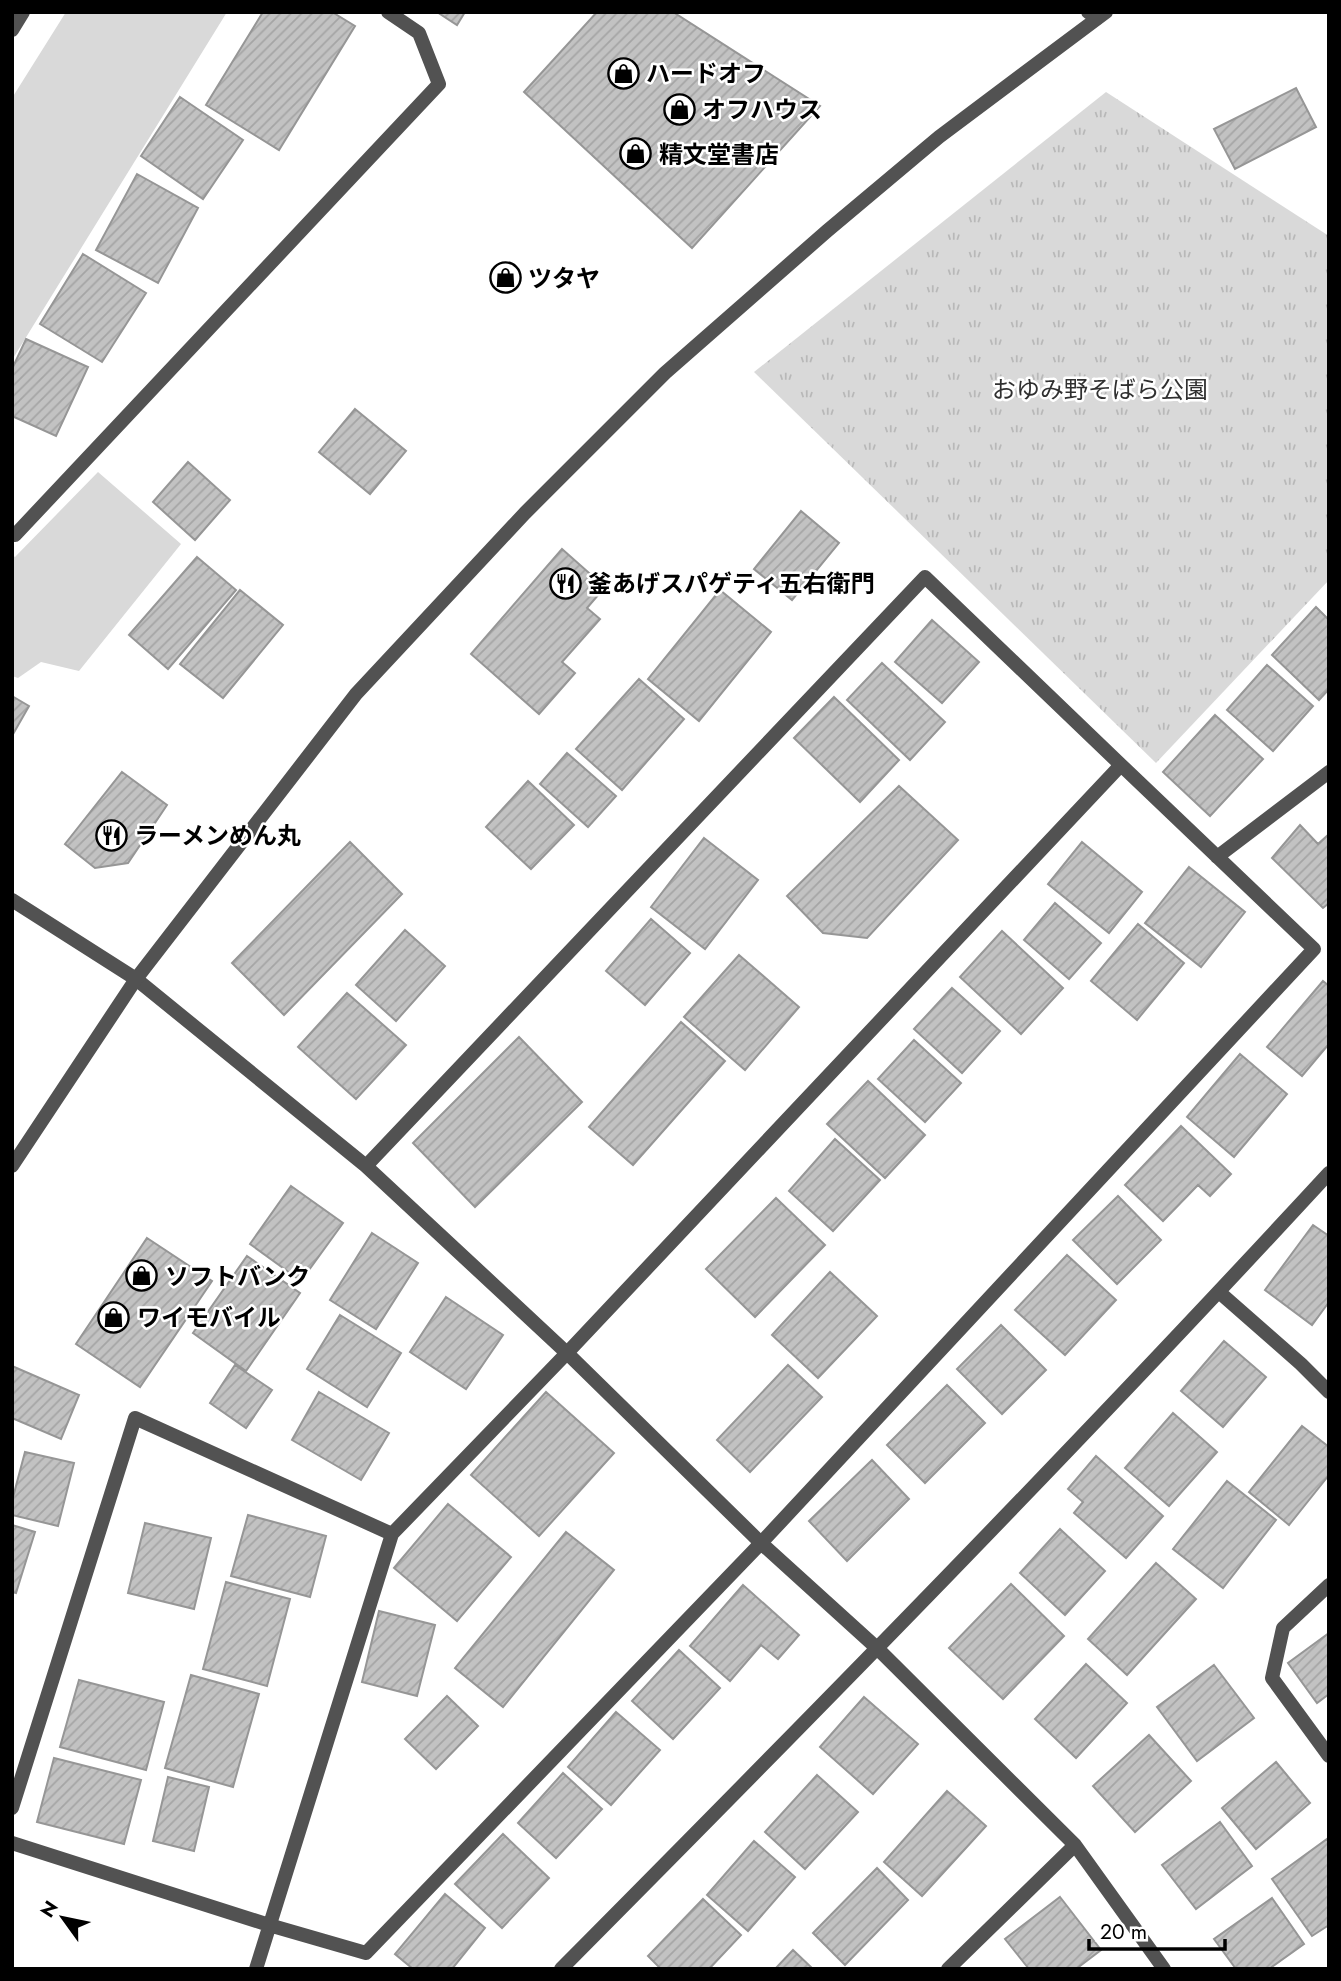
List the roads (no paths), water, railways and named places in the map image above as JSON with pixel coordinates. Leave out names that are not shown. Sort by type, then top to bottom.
[{"type":"street","points":[[12,30],[23,12]]},
{"type":"street","points":[[12,534],[15,535],[439,84],[419,33],[388,12]]},
{"type":"street","points":[[12,1166],[136,979],[356,694],[525,513],[665,373],[817,240],[939,136],[1097,14]]},
{"type":"street","points":[[12,1843],[366,1953],[761,1543],[1314,949],[925,577],[366,1167]]},
{"type":"street","points":[[256,1969],[392,1534],[567,1353],[1121,765]]},
{"type":"street","points":[[1217,857],[1329,772]]},
{"type":"street","points":[[12,900],[136,979],[366,1167],[567,1353],[761,1543],[878,1649],[1074,1845],[1164,1969]]},
{"type":"street","points":[[561,1969],[878,1649],[1329,1173]]},
{"type":"street","points":[[1219,1292],[1329,1392]]},
{"type":"street","points":[[12,1808],[135,1418],[392,1534]]},
{"type":"street","points":[[1329,1585],[1283,1628],[1272,1678],[1329,1756]]},
{"type":"street","points":[[948,1969],[1074,1845]]},
{"type":"place","name":"ハードオフ","points":[[623,73]]},
{"type":"place","name":"オフハウス","points":[[679,109]]},
{"type":"place","name":"精文堂書店","points":[[636,154]]},
{"type":"place","name":"ツタヤ","points":[[505,278]]},
{"type":"place","name":"釜あげスパゲティ五右衛門","points":[[565,583]]},
{"type":"place","name":"ラーメンめん丸","points":[[111,835]]},
{"type":"place","name":"ソフトバンク","points":[[142,1276]]},
{"type":"place","name":"ワイモバイル","points":[[114,1317]]},
{"type":"park label","name":"おゆみ野そばら公園","points":[[1100,389]]}]
